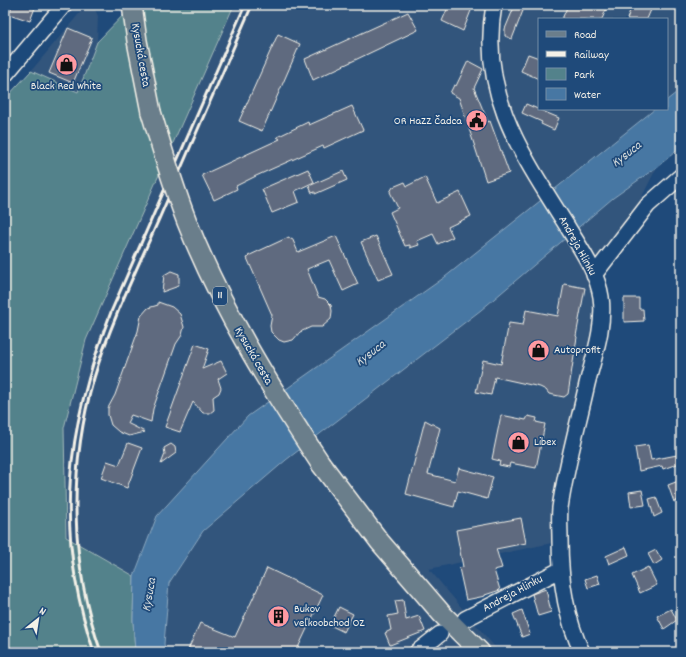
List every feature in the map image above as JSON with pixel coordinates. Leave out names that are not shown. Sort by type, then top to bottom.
[{"type":"main road","name":"Kysucká cesta","points":[[132,5],[142,71],[151,112],[186,221],[204,264],[225,306],[263,373],[321,464],[380,542],[442,614],[480,652]]},
{"type":"street","points":[[6,71],[64,5]]},
{"type":"street","name":"Andreja Hlinku","points":[[494,5],[492,46],[498,98],[516,142],[586,257],[601,297],[602,324],[569,461],[560,510],[560,570],[574,635],[582,652]]},
{"type":"street","points":[[594,275],[648,205],[681,176]]},
{"type":"street","name":"Andreja Hlinku","points":[[465,619],[560,570]]},
{"type":"street","points":[[417,652],[440,634]]},
{"type":"shaded area","points":[[81,5],[93,5],[98,16],[97,42],[78,92],[31,71],[83,9]]},
{"type":"shaded area","points":[[234,5],[681,5],[681,89],[668,99],[668,18],[538,18],[538,110],[654,110],[445,277],[157,516],[134,576],[66,537],[64,428],[86,340]]},
{"type":"shaded area","points":[[657,167],[605,270],[552,543],[429,569],[499,652],[166,652],[164,644],[169,583],[203,531],[286,460],[481,310],[613,198]]},
{"type":"green space","points":[[133,5],[234,5],[86,340],[64,428],[66,537],[134,576],[133,620],[135,652],[5,652],[5,99],[31,71],[78,92],[97,42]]},
{"type":"water","name":"Kysuca","points":[[681,89],[681,147],[657,167],[613,198],[481,310],[286,460],[203,531],[169,583],[164,644],[166,652],[135,652],[133,620],[134,576],[157,516],[248,416],[445,277],[654,110],[668,110],[668,99]]},
{"type":"building","points":[[12,5],[36,5],[30,21],[9,14]]},
{"type":"building","points":[[449,5],[464,5],[472,8],[463,31],[442,21]]},
{"type":"building","points":[[515,5],[524,8],[512,39],[505,36],[505,29]]},
{"type":"building","points":[[568,5],[608,5],[602,18],[562,18]]},
{"type":"building","points":[[632,5],[653,5],[647,18],[627,18]]},
{"type":"building","points":[[408,12],[418,30],[313,80],[305,59]]},
{"type":"building","points":[[68,28],[92,38],[73,83],[49,73]]},
{"type":"building","points":[[278,34],[300,44],[262,131],[239,121]]},
{"type":"building","points":[[528,54],[538,58],[538,79],[521,71]]},
{"type":"building","name":"OR HaZZ Čadca","points":[[468,61],[483,69],[474,88],[488,122],[490,121],[509,173],[486,181],[459,98],[450,93],[454,85],[456,86]]},
{"type":"building","points":[[526,104],[559,118],[554,130],[541,124],[542,122],[522,113]]},
{"type":"building","points":[[352,106],[363,130],[256,176],[236,186],[237,189],[214,200],[202,175],[280,139],[277,137],[308,122],[309,125]]},
{"type":"building","points":[[308,169],[314,182],[295,191],[299,202],[272,213],[262,189]]},
{"type":"building","points":[[343,171],[347,180],[315,194],[315,192],[312,193],[309,186]]},
{"type":"building","points":[[425,177],[437,203],[460,192],[471,216],[448,227],[453,237],[438,244],[433,234],[417,241],[419,245],[410,248],[410,245],[405,246],[390,212],[398,208],[390,192],[393,187],[405,182],[407,186]]},
{"type":"building","points":[[336,236],[358,284],[343,291],[329,260],[307,269],[318,297],[325,299],[331,305],[331,319],[322,327],[311,327],[300,332],[293,340],[284,342],[279,340],[271,332],[270,326],[272,315],[247,258],[249,257],[248,256],[289,237],[290,239],[292,238],[298,252]]},
{"type":"building","points":[[376,236],[393,274],[378,280],[361,242]]},
{"type":"building","points":[[171,271],[179,274],[179,283],[176,287],[162,292],[164,275]]},
{"type":"building","points":[[564,284],[585,288],[576,336],[568,394],[564,397],[549,394],[546,390],[540,387],[495,377],[491,395],[476,392],[483,360],[501,364],[509,323],[523,325],[526,310],[558,316]]},
{"type":"building","points":[[624,298],[639,298],[639,309],[643,309],[644,321],[624,322]]},
{"type":"building","points":[[158,302],[172,307],[180,314],[184,327],[182,335],[176,344],[153,409],[151,422],[131,415],[127,423],[145,432],[129,436],[119,432],[111,425],[108,415],[108,408],[115,395],[138,331],[141,316],[148,308],[158,305]]},
{"type":"building","points":[[195,344],[209,349],[202,369],[221,361],[227,373],[218,379],[221,388],[219,393],[213,397],[214,410],[210,413],[203,413],[193,402],[180,432],[165,427]]},
{"type":"building","name":"Libex","points":[[501,415],[526,420],[528,416],[537,418],[536,422],[545,424],[536,468],[510,463],[509,467],[499,465],[500,461],[492,459]]},
{"type":"building","points":[[425,420],[440,428],[428,474],[455,481],[459,468],[493,477],[487,499],[458,491],[454,507],[406,494]]},
{"type":"building","points":[[128,443],[142,448],[127,488],[101,478],[107,461],[119,465]]},
{"type":"building","points":[[171,444],[175,447],[176,453],[161,464],[165,454],[164,448]]},
{"type":"building","points":[[648,445],[651,460],[677,455],[680,463],[663,469],[662,466],[639,471],[635,447]]},
{"type":"building","points":[[681,480],[681,499],[674,502],[668,485]]},
{"type":"building","points":[[642,490],[645,505],[631,507],[629,492]]},
{"type":"building","points":[[656,497],[662,513],[654,517],[649,499]]},
{"type":"building","points":[[521,518],[526,543],[496,549],[502,568],[494,570],[500,590],[485,596],[466,600],[459,568],[463,567],[456,530]]},
{"type":"building","points":[[626,547],[629,555],[609,564],[606,556]]},
{"type":"building","points":[[656,550],[662,560],[654,565],[648,554]]},
{"type":"building","points":[[648,567],[657,585],[640,593],[632,575]]},
{"type":"building","name":"Bukov veľkoobchod OZ","points":[[267,568],[323,595],[296,652],[187,652],[200,623],[235,637]]},
{"type":"building","points":[[597,575],[600,584],[588,588],[585,579]]},
{"type":"building","points":[[546,589],[551,612],[538,616],[532,594]]},
{"type":"building","points":[[403,600],[406,620],[419,616],[425,631],[390,645],[385,633],[391,630],[388,616],[398,614],[395,601]]},
{"type":"building","points":[[339,607],[353,614],[344,632],[330,625]]},
{"type":"building","points":[[671,609],[677,620],[664,629],[657,616]]},
{"type":"building","points":[[522,610],[530,634],[522,637],[513,614]]},
{"type":"railway","points":[[94,652],[81,608],[73,565],[69,522],[70,480],[75,439],[84,397],[96,355],[111,312],[245,5]]},
{"type":"railway","points":[[101,652],[83,585],[78,550],[76,516],[77,481],[80,446],[86,412],[100,358],[116,318],[252,5]]},
{"type":"place","name":"Black Red White","points":[[66,65]]},
{"type":"place","name":"OR HaZZ Čadca","points":[[477,121]]},
{"type":"place","name":"Autoprofit","points":[[539,350]]},
{"type":"place","name":"Libex","points":[[518,442]]},
{"type":"place","name":"Bukov veľkoobchod OZ","points":[[279,616]]}]
